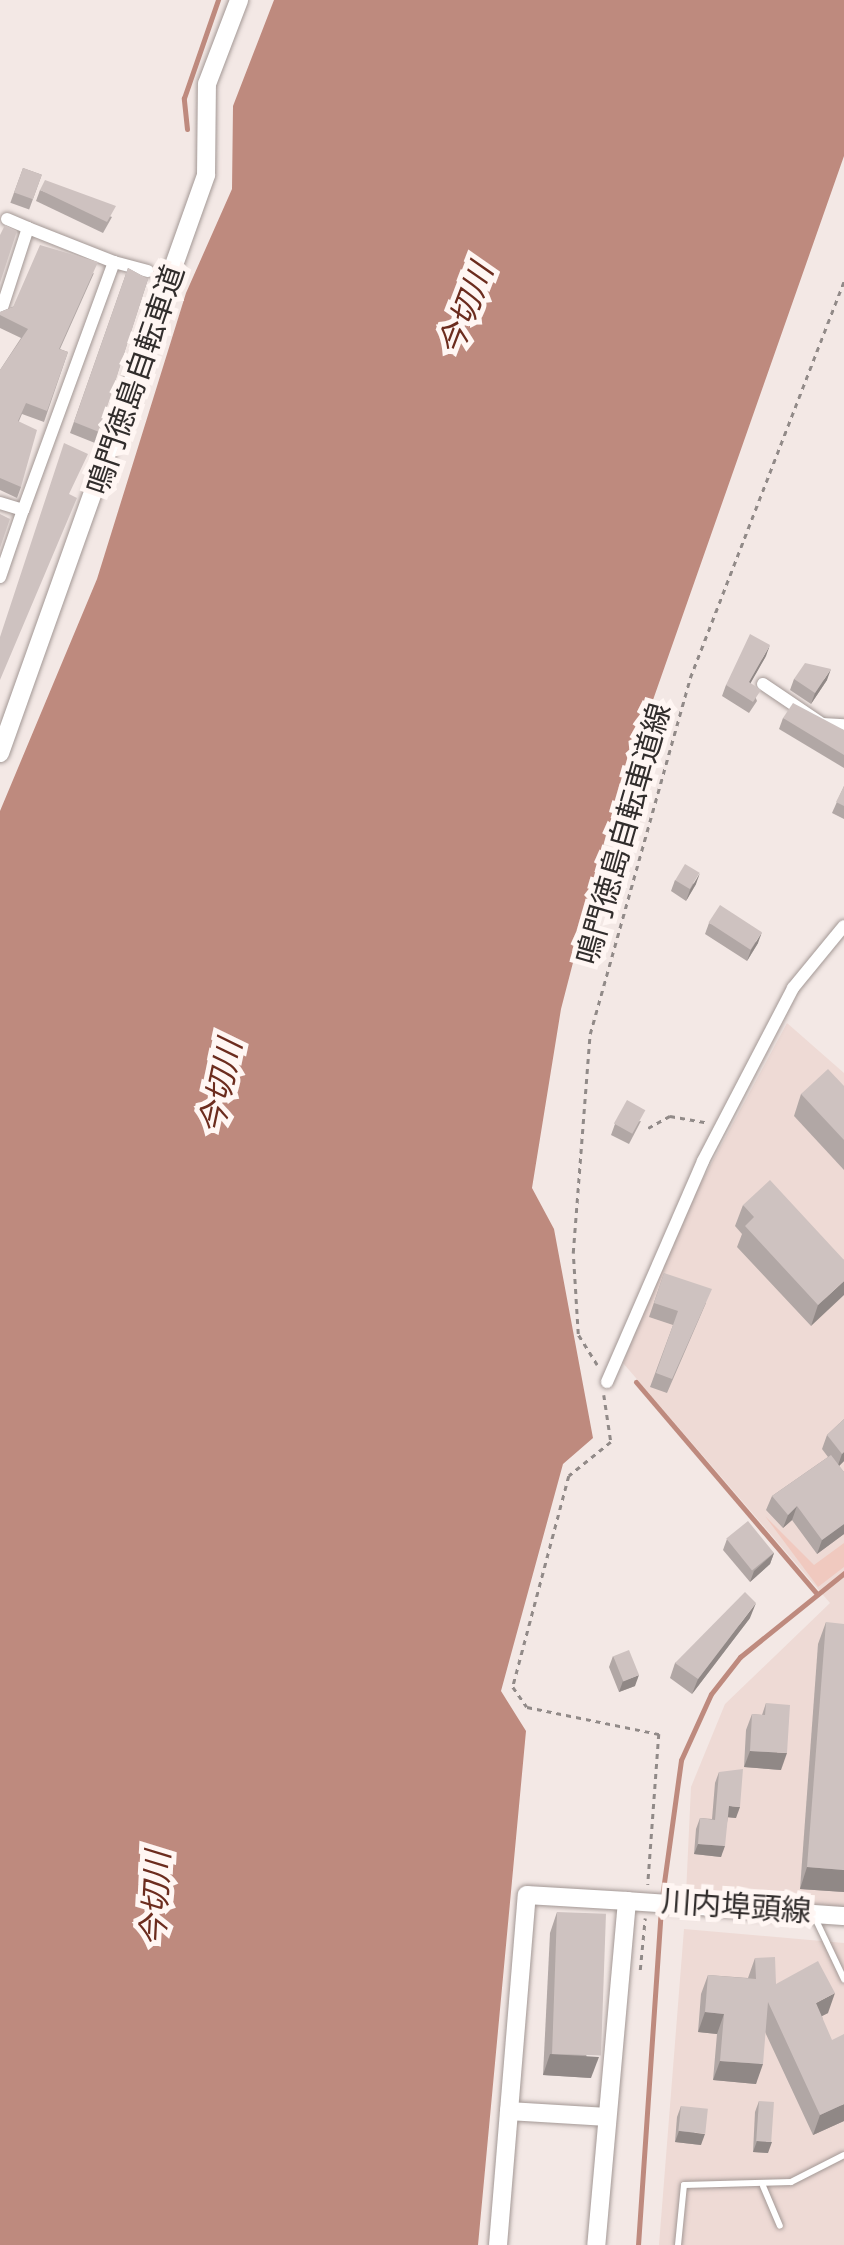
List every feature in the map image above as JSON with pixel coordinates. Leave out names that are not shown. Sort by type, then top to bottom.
[{"type":"main road","name":"鳴門徳島自転車道","points":[[0,753],[206,175],[207,84],[239,0]]},
{"type":"main road","name":"川内埠頭線","points":[[509,2111],[526,1894],[844,1916]]},
{"type":"main road","points":[[596,2245],[627,1901]]},
{"type":"main road","points":[[498,2245],[509,2111],[607,2117]]},
{"type":"street","points":[[7,219],[114,262],[148,271]]},
{"type":"street","points":[[0,314],[28,228]]},
{"type":"street","points":[[0,577],[114,262]]},
{"type":"street","points":[[0,503],[23,510]]},
{"type":"street","points":[[763,684],[822,724],[844,725]]},
{"type":"street","points":[[607,1382],[719,1130],[793,988],[844,926]]},
{"type":"lane","points":[[812,1912],[844,1980]]},
{"type":"lane","points":[[678,2245],[684,2185],[763,2186],[844,2155]]},
{"type":"lane","points":[[763,2186],[780,2226]]},
{"type":"path","name":"鳴門徳島自転車道線","points":[[607,1382],[578,1334],[573,1254],[590,1034],[690,678],[844,281]]},
{"type":"path","points":[[648,1128],[691,1114],[719,1130]]},
{"type":"path","points":[[607,1382],[612,1442],[569,1476],[513,1687],[527,1707],[659,1734]]},
{"type":"shaded area","points":[[787,1023],[844,1073],[844,1907],[686,1894],[691,1787],[725,1704],[830,1603],[623,1363],[675,1231]]},
{"type":"shaded area","points":[[765,1516],[814,1565],[844,1543],[844,1567],[818,1587]]},
{"type":"shaded area","points":[[684,1929],[844,1943],[844,2245],[659,2245]]},
{"type":"water","name":"今切川","points":[[274,0],[844,0],[844,156],[607,831],[561,1009],[532,1188],[554,1229],[593,1438],[563,1464],[501,1691],[526,1731],[478,2245],[0,2245],[0,811],[97,579],[186,293],[232,189],[233,106]]},
{"type":"building","points":[[23,168],[42,175],[33,199],[14,192]]},
{"type":"building","points":[[45,180],[116,206],[107,222],[40,190]]},
{"type":"building","points":[[5,225],[17,231],[0,283],[0,235]]},
{"type":"building","points":[[40,245],[98,262],[59,349],[68,352],[47,411],[26,403],[18,421],[37,430],[21,487],[0,478],[0,370],[28,329],[0,312],[13,307]]},
{"type":"building","points":[[128,268],[148,279],[99,432],[74,422]]},
{"type":"building","points":[[64,443],[88,454],[69,494],[77,498],[0,680],[0,637]]},
{"type":"building","points":[[0,514],[10,519],[0,548]]},
{"type":"building","points":[[750,634],[770,645],[749,682],[761,690],[753,702],[726,685]]},
{"type":"building","points":[[805,663],[831,669],[815,693],[794,679]]},
{"type":"building","points":[[793,703],[844,730],[844,755],[783,718]]},
{"type":"building","points":[[844,786],[844,806],[836,802]]},
{"type":"building","points":[[685,864],[700,873],[690,889],[675,880]]},
{"type":"building","points":[[720,905],[762,932],[750,950],[709,923]]},
{"type":"building","points":[[828,1069],[844,1086],[844,1140],[801,1094]]},
{"type":"building","points":[[627,1100],[645,1110],[632,1134],[614,1124]]},
{"type":"building","points":[[770,1180],[844,1260],[844,1281],[818,1305],[745,1226],[754,1217],[743,1205]]},
{"type":"building","points":[[664,1273],[712,1289],[672,1379],[656,1373],[678,1311],[654,1303]]},
{"type":"building","points":[[844,1419],[844,1452],[842,1454],[827,1435]]},
{"type":"building","points":[[831,1455],[844,1472],[844,1524],[822,1540],[797,1506],[788,1515],[772,1496]]},
{"type":"building","points":[[748,1521],[774,1553],[752,1570],[726,1539]]},
{"type":"building","points":[[745,1592],[756,1603],[698,1679],[675,1663]]},
{"type":"building","points":[[826,1622],[844,1624],[844,1870],[807,1867]]},
{"type":"building","points":[[629,1650],[639,1675],[623,1681],[613,1656]]},
{"type":"building","points":[[766,1703],[790,1705],[787,1753],[750,1751],[752,1714],[765,1715]]},
{"type":"building","points":[[743,1769],[740,1807],[729,1806],[725,1846],[698,1844],[700,1818],[715,1820],[719,1772]]},
{"type":"building","points":[[557,1912],[606,1914],[601,2056],[552,2054]]},
{"type":"building","points":[[775,1957],[776,1984],[818,1961],[835,1993],[816,2003],[832,2040],[844,2034],[844,2104],[820,2115],[768,2002],[763,2064],[720,2061],[724,2014],[705,2012],[708,1975],[756,1979],[755,1958]]},
{"type":"building","points":[[759,2101],[774,2102],[771,2142],[756,2141]]},
{"type":"building","points":[[681,2106],[708,2109],[705,2134],[678,2131]]},
{"type":"waterway","points":[[187,129],[184,98],[218,0]]},
{"type":"waterway","points":[[636,1382],[817,1594]]},
{"type":"waterway","points":[[662,1897],[681,1760],[711,1694],[740,1657],[844,1573]]},
{"type":"waterway","points":[[638,2245],[661,1908]]}]
